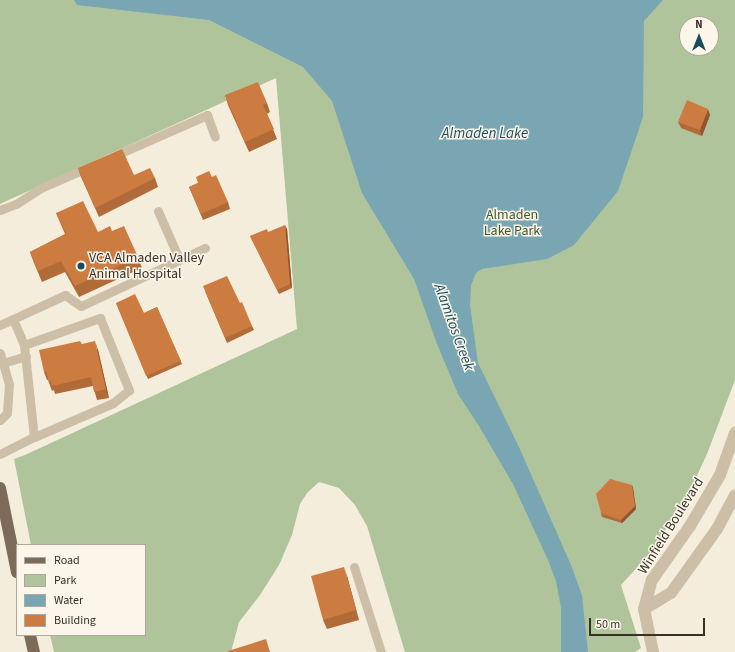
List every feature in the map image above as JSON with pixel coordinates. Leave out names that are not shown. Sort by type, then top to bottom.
[{"type":"main road","points":[[0,488],[16,567]]},
{"type":"main road","points":[[30,636],[34,652]]},
{"type":"street","name":"Winfield Boulevard","points":[[644,609],[652,580],[690,526],[720,475],[735,433]]},
{"type":"street","points":[[653,652],[644,609],[671,593],[717,529],[735,495]]},
{"type":"lane","points":[[0,210],[16,204],[41,188],[207,115],[215,137]]},
{"type":"lane","points":[[158,211],[179,259]]},
{"type":"lane","points":[[0,325],[65,296],[81,306],[205,248]]},
{"type":"lane","points":[[0,454],[34,437],[113,403],[129,390],[100,318],[24,345]]},
{"type":"lane","points":[[13,319],[24,345],[26,356],[34,437]]},
{"type":"lane","points":[[0,353],[9,384],[7,414],[0,420]]},
{"type":"lane","points":[[3,363],[26,356]]},
{"type":"lane","points":[[354,567],[381,652]]},
{"type":"green space","name":"Almaden Lake Park","points":[[0,0],[735,0],[735,380],[707,454],[688,495],[652,551],[621,585],[641,648],[635,652],[405,652],[367,526],[355,505],[339,488],[319,482],[307,493],[300,504],[292,535],[279,565],[260,595],[239,622],[231,652],[54,652],[50,636],[146,636],[146,544],[31,544],[14,459],[297,329],[276,78],[0,204]]},
{"type":"water","name":"Almaden Lake","points":[[74,0],[663,0],[644,21],[643,117],[618,191],[574,245],[547,259],[482,269],[476,273],[471,285],[470,305],[478,363],[519,447],[571,565],[582,595],[588,652],[561,652],[561,608],[556,581],[548,560],[513,484],[479,426],[458,394],[437,344],[414,279],[362,193],[332,101],[303,67],[209,20],[77,5]]},
{"type":"building","points":[[258,82],[267,103],[263,105],[274,129],[245,142],[225,95]]},
{"type":"building","points":[[687,100],[708,109],[700,130],[678,122]]},
{"type":"building","points":[[122,149],[134,175],[150,168],[155,178],[95,208],[78,168]]},
{"type":"building","points":[[209,171],[212,177],[216,175],[228,202],[201,214],[189,187],[198,183],[196,177]]},
{"type":"building","points":[[83,201],[98,232],[110,226],[112,231],[124,226],[138,257],[75,286],[61,261],[38,271],[30,252],[66,234],[56,213]]},
{"type":"building","points":[[285,225],[290,284],[277,290],[250,236],[267,229],[268,232]]},
{"type":"building","points":[[227,276],[240,303],[242,302],[252,326],[225,338],[203,286]]},
{"type":"building","points":[[135,294],[144,313],[157,307],[181,361],[146,376],[116,303]]},
{"type":"building","points":[[80,341],[82,344],[95,341],[106,389],[94,392],[91,377],[52,386],[51,381],[49,382],[46,371],[44,372],[39,350]]},
{"type":"building","points":[[610,479],[632,485],[635,506],[621,520],[601,513],[596,494]]},
{"type":"building","points":[[344,567],[356,610],[323,620],[311,576]]},
{"type":"building","points":[[266,639],[270,652],[228,651]]},
{"type":"place","name":"VCA Almaden Valley Animal Hospital","points":[[81,266]]},
{"type":"water label","name":"Alamitos Creek","points":[[454,327]]}]
